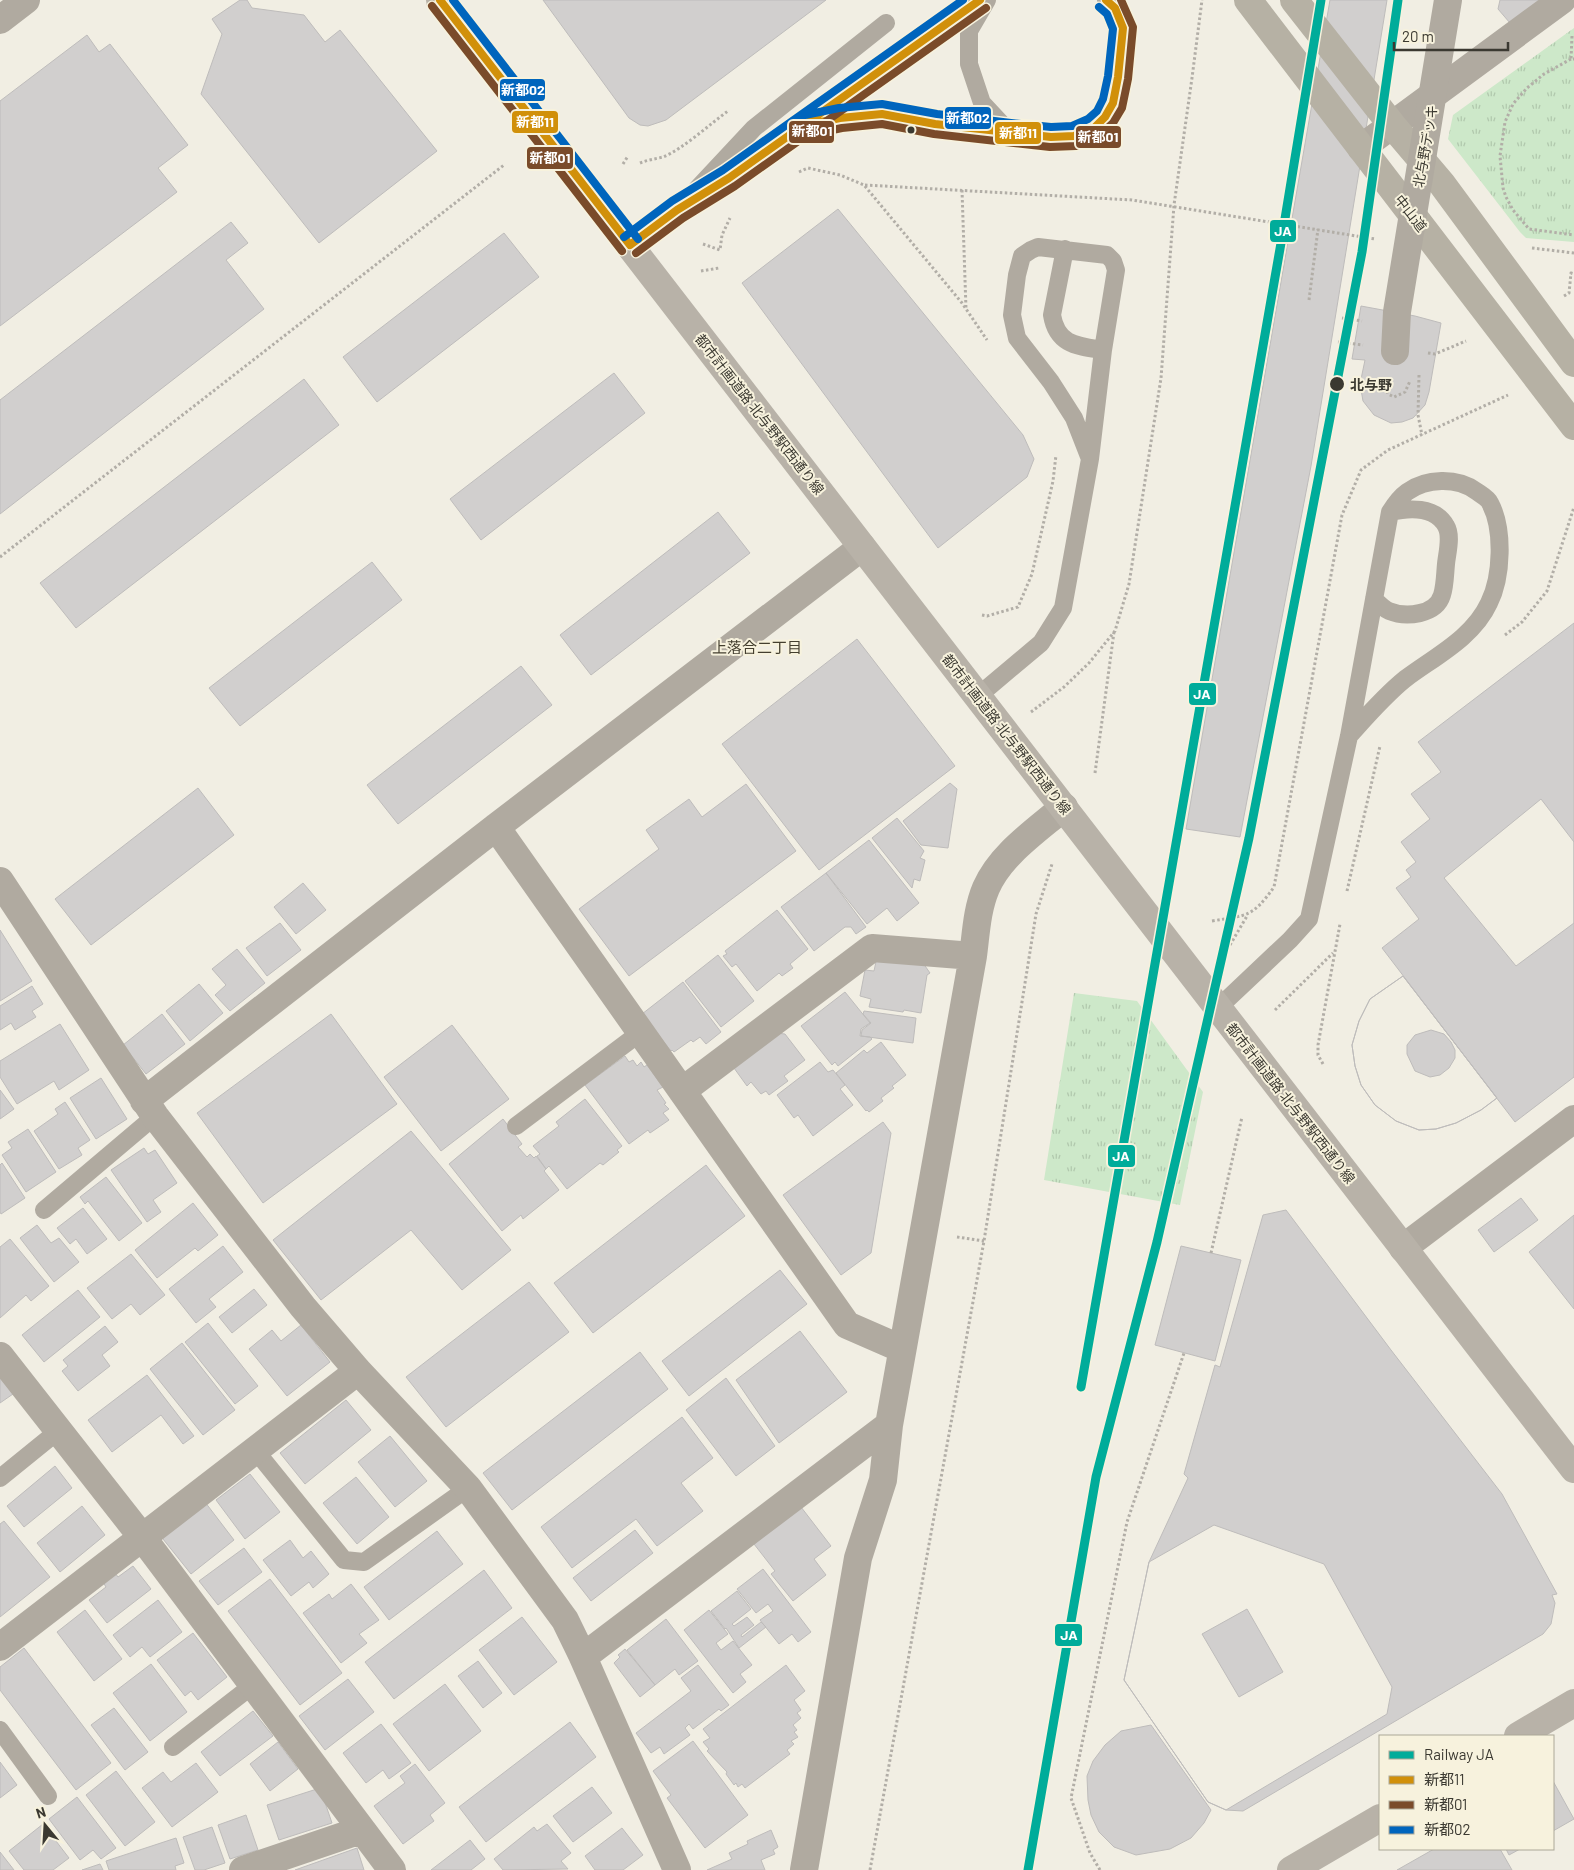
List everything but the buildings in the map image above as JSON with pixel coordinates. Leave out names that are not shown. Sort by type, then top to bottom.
[{"type":"highway","name":"中山道","points":[[1248,0],[1574,426]]},
{"type":"highway","points":[[1294,0],[1392,125],[1442,184],[1574,363]]},
{"type":"street","points":[[0,20],[26,0]]},
{"type":"street","name":"都市計画道路 北与野駅西通り線","points":[[440,0],[1574,1469]]},
{"type":"street","name":"北与野デッキ","points":[[1395,351],[1397,312],[1448,0]]},
{"type":"street","points":[[1361,148],[1562,0]]},
{"type":"street","points":[[630,245],[802,126]]},
{"type":"street","points":[[150,1108],[496,828],[862,547]]},
{"type":"street","points":[[804,1870],[858,1558],[883,1480],[889,1425],[973,956],[978,914],[986,888],[995,872],[1008,856],[1064,807]]},
{"type":"street","points":[[496,828],[847,1325],[902,1349]]},
{"type":"street","points":[[0,881],[150,1108],[303,1307],[358,1371],[468,1488],[565,1620],[677,1870]]},
{"type":"street","points":[[682,1091],[872,948],[973,956]]},
{"type":"street","points":[[1403,1248],[1574,1119]]},
{"type":"street","points":[[0,1356],[142,1537],[392,1870]]},
{"type":"street","points":[[0,1647],[358,1371]]},
{"type":"street","points":[[583,1657],[889,1425]]},
{"type":"street","points":[[1520,1735],[1574,1703]]},
{"type":"street","points":[[1292,1870],[1379,1819]]},
{"type":"street","points":[[243,1870],[361,1830]]},
{"type":"lane","points":[[802,126],[980,0]]},
{"type":"lane","points":[[986,0],[969,31],[969,64],[982,103],[1010,133]]},
{"type":"lane","points":[[802,126],[840,118],[882,114],[935,124],[1051,137],[1074,136],[1094,128],[1105,117],[1113,103],[1118,77],[1123,28],[1115,8],[1106,0]]},
{"type":"lane","points":[[678,210],[754,128],[886,23]]},
{"type":"lane","points":[[978,696],[1041,643],[1064,608],[1090,459],[1103,350],[1116,270],[1113,261],[1107,256],[1065,249],[1038,247],[1022,256],[1017,275],[1012,315],[1017,338],[1052,382],[1074,418],[1090,459]]},
{"type":"lane","points":[[1065,249],[1052,315],[1054,324],[1060,336],[1073,345],[1103,350]]},
{"type":"lane","points":[[1218,1008],[1290,940],[1309,919],[1349,736],[1390,512],[1399,499],[1409,490],[1432,482],[1449,481],[1470,487],[1489,501],[1500,540],[1497,574],[1489,603],[1471,629],[1448,649],[1405,679],[1380,701],[1349,736]]},
{"type":"lane","points":[[1374,599],[1388,611],[1412,615],[1433,608],[1442,596],[1449,538],[1446,526],[1436,514],[1424,510],[1404,509],[1390,512]]},
{"type":"lane","points":[[516,1126],[641,1032]]},
{"type":"lane","points":[[44,1210],[150,1108]]},
{"type":"lane","points":[[0,1478],[58,1431]]},
{"type":"lane","points":[[255,1450],[344,1560],[364,1562],[468,1488]]},
{"type":"lane","points":[[172,1747],[253,1685]]},
{"type":"lane","points":[[0,1730],[48,1796]]},
{"type":"path","points":[[1094,773],[1114,631],[1130,584],[1161,378],[1174,205],[1202,0]]},
{"type":"path","points":[[1571,59],[1544,74],[1527,88],[1513,104],[1505,122],[1500,156],[1503,188],[1506,198],[1513,210],[1529,229],[1574,235]]},
{"type":"path","points":[[623,164],[628,156]]},
{"type":"path","points":[[0,557],[504,165]]},
{"type":"path","points":[[808,168],[840,175],[864,185],[1132,200],[1174,205],[1380,240]]},
{"type":"path","points":[[864,185],[966,310],[988,341]]},
{"type":"path","points":[[962,190],[966,310]]},
{"type":"path","points":[[1509,212],[1513,210]]},
{"type":"path","points":[[1309,300],[1318,229]]},
{"type":"path","points":[[703,244],[720,250]]},
{"type":"path","points":[[1527,248],[1574,253]]},
{"type":"path","points":[[701,271],[719,268]]},
{"type":"path","points":[[1560,298],[1572,293],[1571,274],[1574,274]]},
{"type":"path","points":[[1435,354],[1471,338]]},
{"type":"path","points":[[1338,342],[1366,346]]},
{"type":"path","points":[[1418,380],[1418,415],[1422,434]]},
{"type":"path","points":[[982,615],[987,616],[1018,607],[1032,574],[1053,481],[1057,452]]},
{"type":"path","points":[[1499,640],[1522,622],[1547,591],[1574,507]]},
{"type":"path","points":[[1025,716],[1064,687],[1089,663],[1114,631]]},
{"type":"path","points":[[1347,891],[1381,740]]},
{"type":"path","points":[[870,1870],[984,1240],[1036,914],[1052,864]]},
{"type":"path","points":[[1230,945],[1248,915]]},
{"type":"path","points":[[1322,1064],[1318,1055],[1318,1045],[1341,920]]},
{"type":"path","points":[[1275,1010],[1334,953]]},
{"type":"path","points":[[1212,1253],[1242,1117]]},
{"type":"path","points":[[1100,1870],[1090,1853],[1071,1798],[1127,1522],[1184,1353]]},
{"type":"green space","points":[[1574,28],[1574,242],[1526,238],[1448,139],[1453,115]]},
{"type":"green space","points":[[1074,993],[1137,1001],[1203,1092],[1180,1205],[1044,1180]]},
{"type":"rail line","name":"JA","points":[[1081,1387],[1281,243],[1321,0]]},
{"type":"rail line","name":"JA","points":[[1028,1870],[1096,1477],[1157,1242],[1249,838],[1362,252],[1398,0]]},
{"type":"transit line","name":"新都11","points":[[440,0],[630,245]]},
{"type":"transit line","name":"新都02","points":[[453,0],[638,239]]},
{"type":"transit line","name":"新都02","points":[[624,237],[672,201],[723,170],[963,0]]},
{"type":"transit line","name":"新都11","points":[[630,245],[677,210],[729,178],[980,0]]},
{"type":"transit line","name":"新都11","points":[[802,126],[840,118],[882,114],[935,124],[1051,137],[1074,136],[1094,128],[1105,117],[1113,103],[1118,77],[1123,28],[1115,8],[1106,0]]},
{"type":"transit line","name":"新都01","points":[[804,136],[842,128],[882,124],[934,134],[1050,147],[1076,146],[1098,137],[1113,123],[1122,108],[1128,79],[1133,27],[1121,0]]},
{"type":"transit line","name":"新都01","points":[[432,6],[622,251]]},
{"type":"transit line","name":"新都02","points":[[800,116],[839,108],[882,104],[937,114],[1011,123],[1051,127],[1072,126],[1088,119],[1097,111],[1103,99],[1108,76],[1113,29],[1107,14],[1099,7]]},
{"type":"transit line","name":"新都01","points":[[636,253],[683,218],[735,186],[986,8]]},
{"type":"place","name":"北与野","points":[[1337,384]]},
{"type":"district","name":"上落合二丁目","points":[[757,647]]}]
